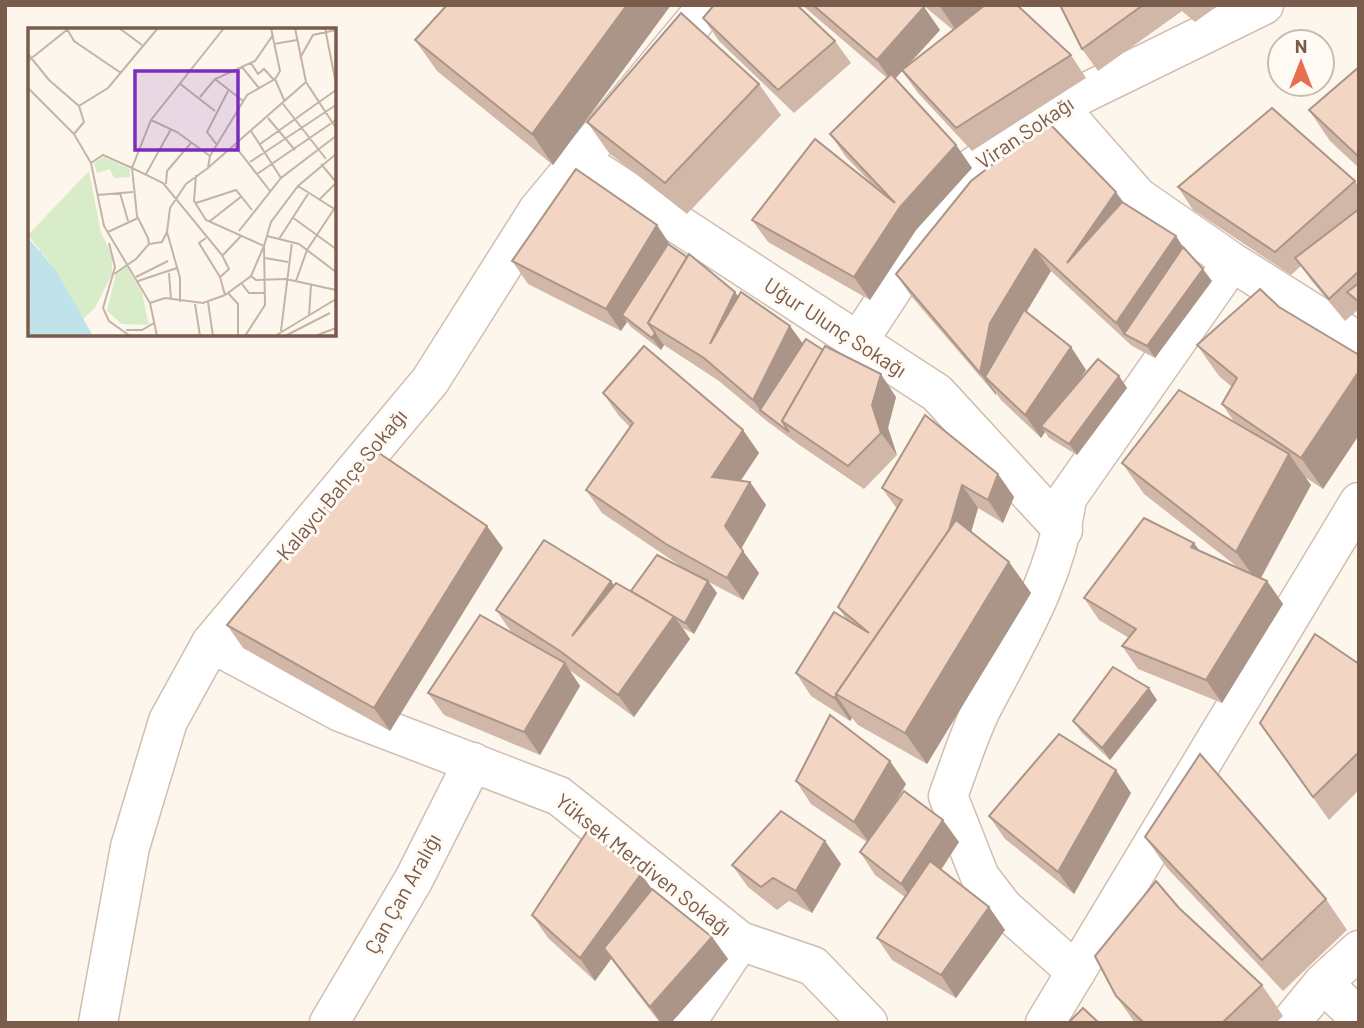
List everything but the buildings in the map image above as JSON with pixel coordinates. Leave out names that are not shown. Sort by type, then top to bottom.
[{"type":"street","name":"Kalaycı Bahçe Sokağı","points":[[98,1023],[134,834],[168,721],[211,643],[430,381],[538,210],[708,5]]},
{"type":"street","name":"Viran Sokağı","points":[[857,343],[972,168],[1058,106],[1264,5]]},
{"type":"street","points":[[1058,106],[1138,197],[1231,262],[1359,342]]},
{"type":"street","name":"Uğur Ulunç Sokağı","points":[[578,159],[937,393],[1063,530]]},
{"type":"street","points":[[1076,972],[1003,907],[979,877],[948,796],[979,714],[1039,603],[1063,530],[1067,498],[1231,262]]},
{"type":"street","points":[[1045,1023],[1359,502]]},
{"type":"street","name":"Yüksek Merdiven Sokağı","points":[[211,643],[340,712],[559,796],[740,941],[813,966],[867,1023]]},
{"type":"street","name":"Çan Çan Aralığı","points":[[329,1023],[414,879],[473,762]]},
{"type":"street","points":[[686,1023],[740,941]]},
{"type":"street","points":[[1290,1023],[1323,984],[1359,950]]},
{"type":"street","points":[[1323,984],[1359,1018]]}]
